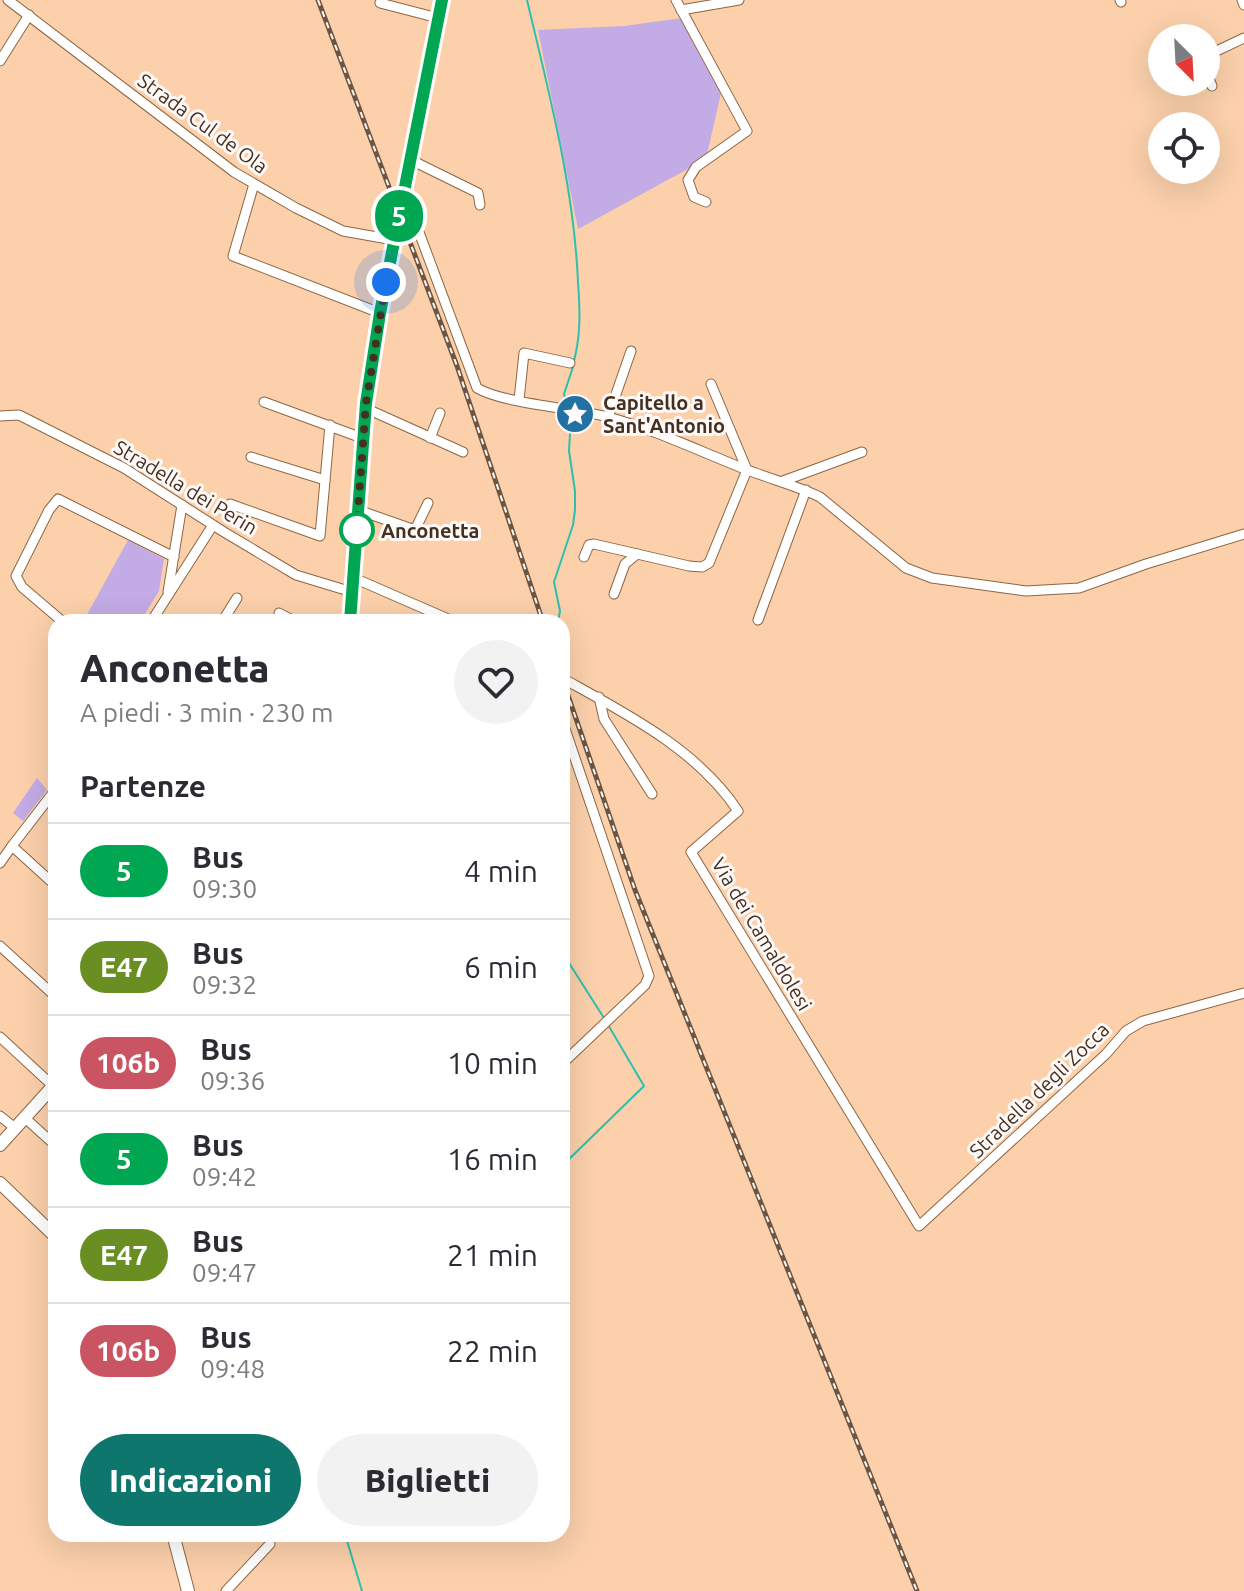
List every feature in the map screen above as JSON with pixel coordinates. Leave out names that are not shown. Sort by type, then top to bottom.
[{"type":"main road","points":[[351,614],[365,408],[380,313],[442,0]]},
{"type":"main road","points":[[0,1145],[48,1092]]},
{"type":"main road","points":[[0,1183],[48,1229]]},
{"type":"main road","points":[[175,1542],[188,1591]]},
{"type":"street","name":"Strada Cul de Ola","points":[[8,0],[138,97],[176,130],[254,184],[343,231],[394,240]]},
{"type":"street","points":[[706,202],[694,197],[688,180],[696,167],[747,131],[678,5],[739,0]]},
{"type":"street","points":[[380,3],[438,18]]},
{"type":"street","points":[[0,61],[29,15]]},
{"type":"street","points":[[1220,51],[1244,38]]},
{"type":"street","points":[[411,160],[478,193],[480,205]]},
{"type":"street","points":[[254,184],[233,256],[380,313]]},
{"type":"street","points":[[402,201],[409,207],[477,388],[519,400],[608,417],[662,434],[747,470],[806,490],[820,497],[906,568],[932,578],[1026,591],[1079,588],[1244,534]]},
{"type":"street","points":[[608,417],[631,351]]},
{"type":"street","points":[[519,400],[524,353],[570,363]]},
{"type":"street","points":[[584,557],[589,545],[594,544],[689,566],[702,567],[709,563],[747,470],[711,384]]},
{"type":"street","points":[[264,402],[362,438]]},
{"type":"street","points":[[365,408],[463,452]]},
{"type":"street","points":[[430,438],[440,413]]},
{"type":"street","name":"Stradella dei Perin","points":[[0,416],[19,415],[124,468],[296,575],[352,592]]},
{"type":"street","points":[[230,504],[320,536],[330,425]]},
{"type":"street","points":[[782,482],[862,452]]},
{"type":"street","points":[[251,457],[325,480]]},
{"type":"street","points":[[758,620],[806,490]]},
{"type":"street","points":[[54,614],[22,587],[16,576],[49,510],[58,499],[174,557]]},
{"type":"street","points":[[358,510],[415,530],[428,503]]},
{"type":"street","points":[[167,596],[182,505]]},
{"type":"street","points":[[156,614],[213,525]]},
{"type":"street","points":[[614,594],[625,564],[637,554]]},
{"type":"street","points":[[354,578],[437,614]]},
{"type":"street","points":[[227,614],[237,598]]},
{"type":"street","name":"Via dei Camaldolesi","points":[[570,682],[599,697],[687,755],[726,793],[738,811],[691,852],[919,1226]]},
{"type":"street","points":[[599,697],[604,719],[652,794]]},
{"type":"street","points":[[570,744],[649,976],[645,985],[570,1056]]},
{"type":"street","points":[[0,863],[48,799]]},
{"type":"street","points":[[12,846],[48,879]]},
{"type":"street","points":[[0,946],[48,990]]},
{"type":"street","name":"Stradella degli Zocca","points":[[919,1226],[1106,1054],[1126,1031],[1143,1021],[1244,993]]},
{"type":"street","points":[[0,1037],[48,1080]]},
{"type":"street","points":[[0,1116],[15,1128]]},
{"type":"street","points":[[25,1118],[48,1139]]},
{"type":"street","points":[[226,1591],[270,1544]]},
{"type":"shaded area","points":[[682,18],[721,93],[706,159],[578,229],[538,30],[624,26]]},
{"type":"shaded area","points":[[128,540],[164,559],[159,591],[145,614],[87,614]]},
{"type":"shaded area","points":[[37,778],[47,790],[23,821],[13,813]]},
{"type":"waterway","points":[[527,0],[559,140],[576,246],[579,312],[574,361]]},
{"type":"waterway","points":[[567,404],[564,394],[573,367]]},
{"type":"waterway","points":[[559,614],[554,582],[575,510],[569,451],[571,417]]},
{"type":"waterway","points":[[570,965],[604,1018]]},
{"type":"waterway","points":[[570,1158],[644,1086],[607,1023]]},
{"type":"waterway","points":[[347,1542],[362,1591]]},
{"type":"railway","points":[[318,0],[457,366],[540,614]]},
{"type":"railway","points":[[570,701],[635,890],[917,1591]]},
{"type":"bus line","name":"5","points":[[351,614],[366,403],[380,313],[442,0]]},
{"type":"place","name":"Capitello a Sant'Antonio","points":[[575,414]]},
{"type":"place","name":"Anconetta","points":[[357,530]]},
{"type":"route","points":[[357,530],[356,537],[366,403],[386,282]]}]
